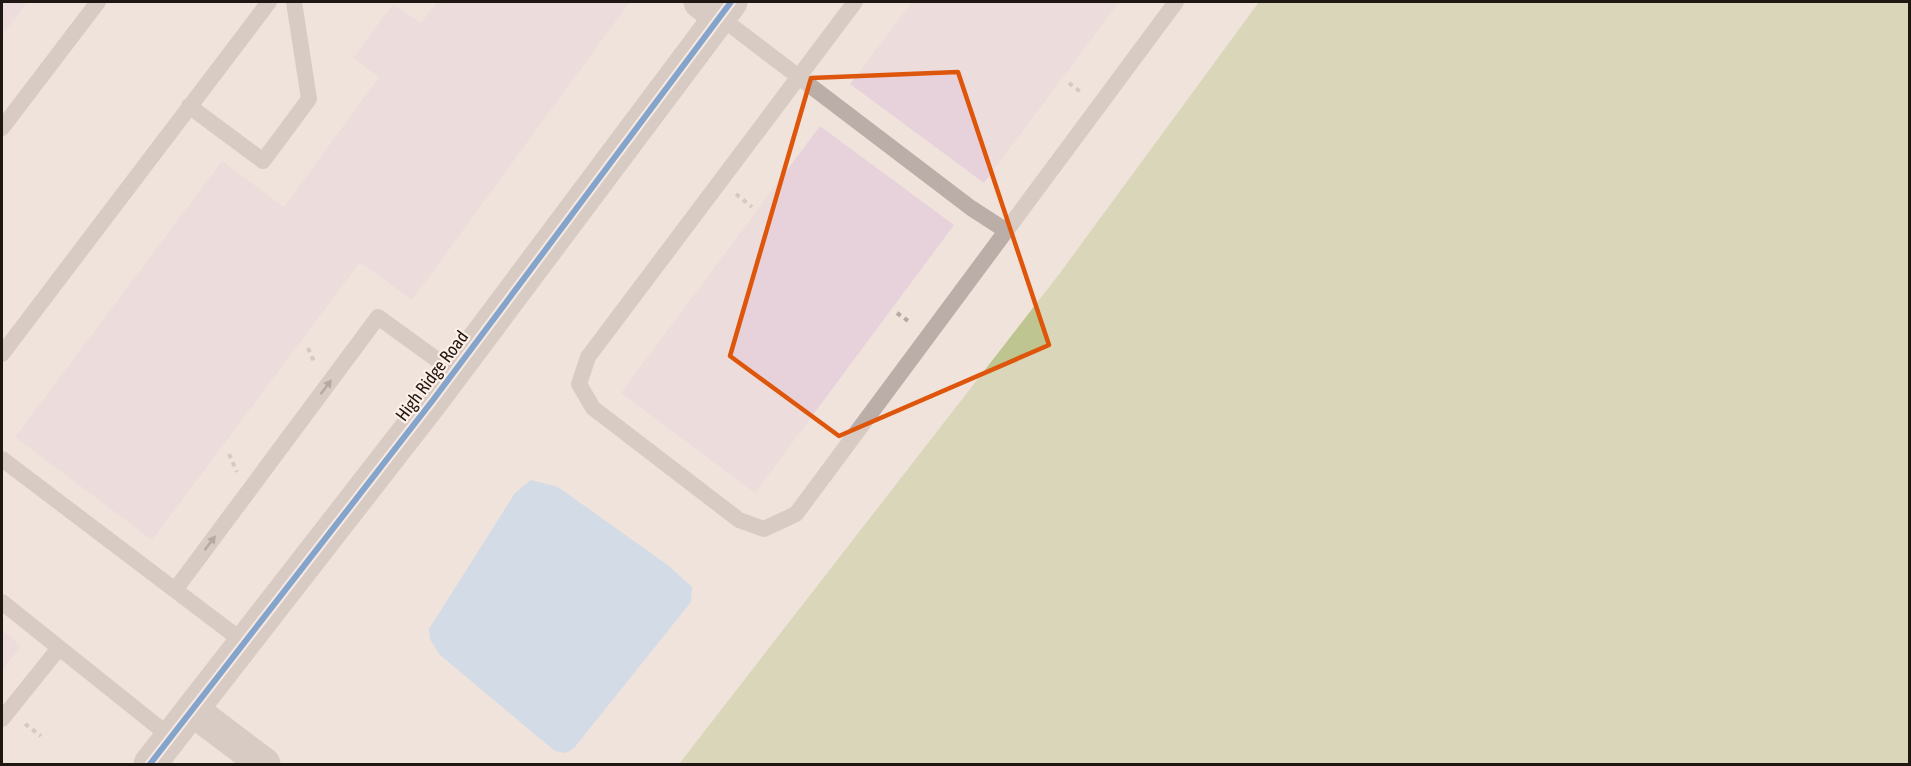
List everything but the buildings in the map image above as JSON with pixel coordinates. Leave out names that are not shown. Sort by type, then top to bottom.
[{"type":"street","name":"High Ridge Road","points":[[150,765],[454,372],[717,6]]},
{"type":"street","points":[[194,711],[264,765]]},
{"type":"lane","points":[[2,128],[98,2]]},
{"type":"lane","points":[[2,354],[269,2]]},
{"type":"lane","points":[[189,106],[263,161],[309,99],[294,2]]},
{"type":"lane","points":[[855,2],[588,357],[579,384],[593,408],[740,520],[764,528],[796,514],[1176,2]]},
{"type":"lane","points":[[717,6],[799,78],[972,208],[1005,230]]},
{"type":"lane","points":[[174,590],[378,317],[454,372]]},
{"type":"lane","points":[[2,459],[245,643]]},
{"type":"lane","points":[[2,602],[172,738]]},
{"type":"lane","points":[[2,718],[59,648]]},
{"type":"path","points":[[1069,83],[1087,97]]},
{"type":"path","points":[[733,192],[752,207]]},
{"type":"path","points":[[897,313],[916,327]]},
{"type":"path","points":[[308,348],[316,365]]},
{"type":"path","points":[[229,454],[241,481]]},
{"type":"path","points":[[21,720],[41,736]]},
{"type":"highlighted area","points":[[958,72],[1049,345],[839,436],[730,356],[811,78]]},
{"type":"green space","points":[[1259,2],[1909,2],[1909,764],[679,764],[1060,273]]},
{"type":"water","points":[[531,480],[558,487],[669,566],[692,587],[691,602],[574,748],[566,753],[555,751],[532,732],[439,654],[430,639],[429,629],[515,493]]},
{"type":"cycle path","points":[[150,764],[433,400],[731,2]]}]
